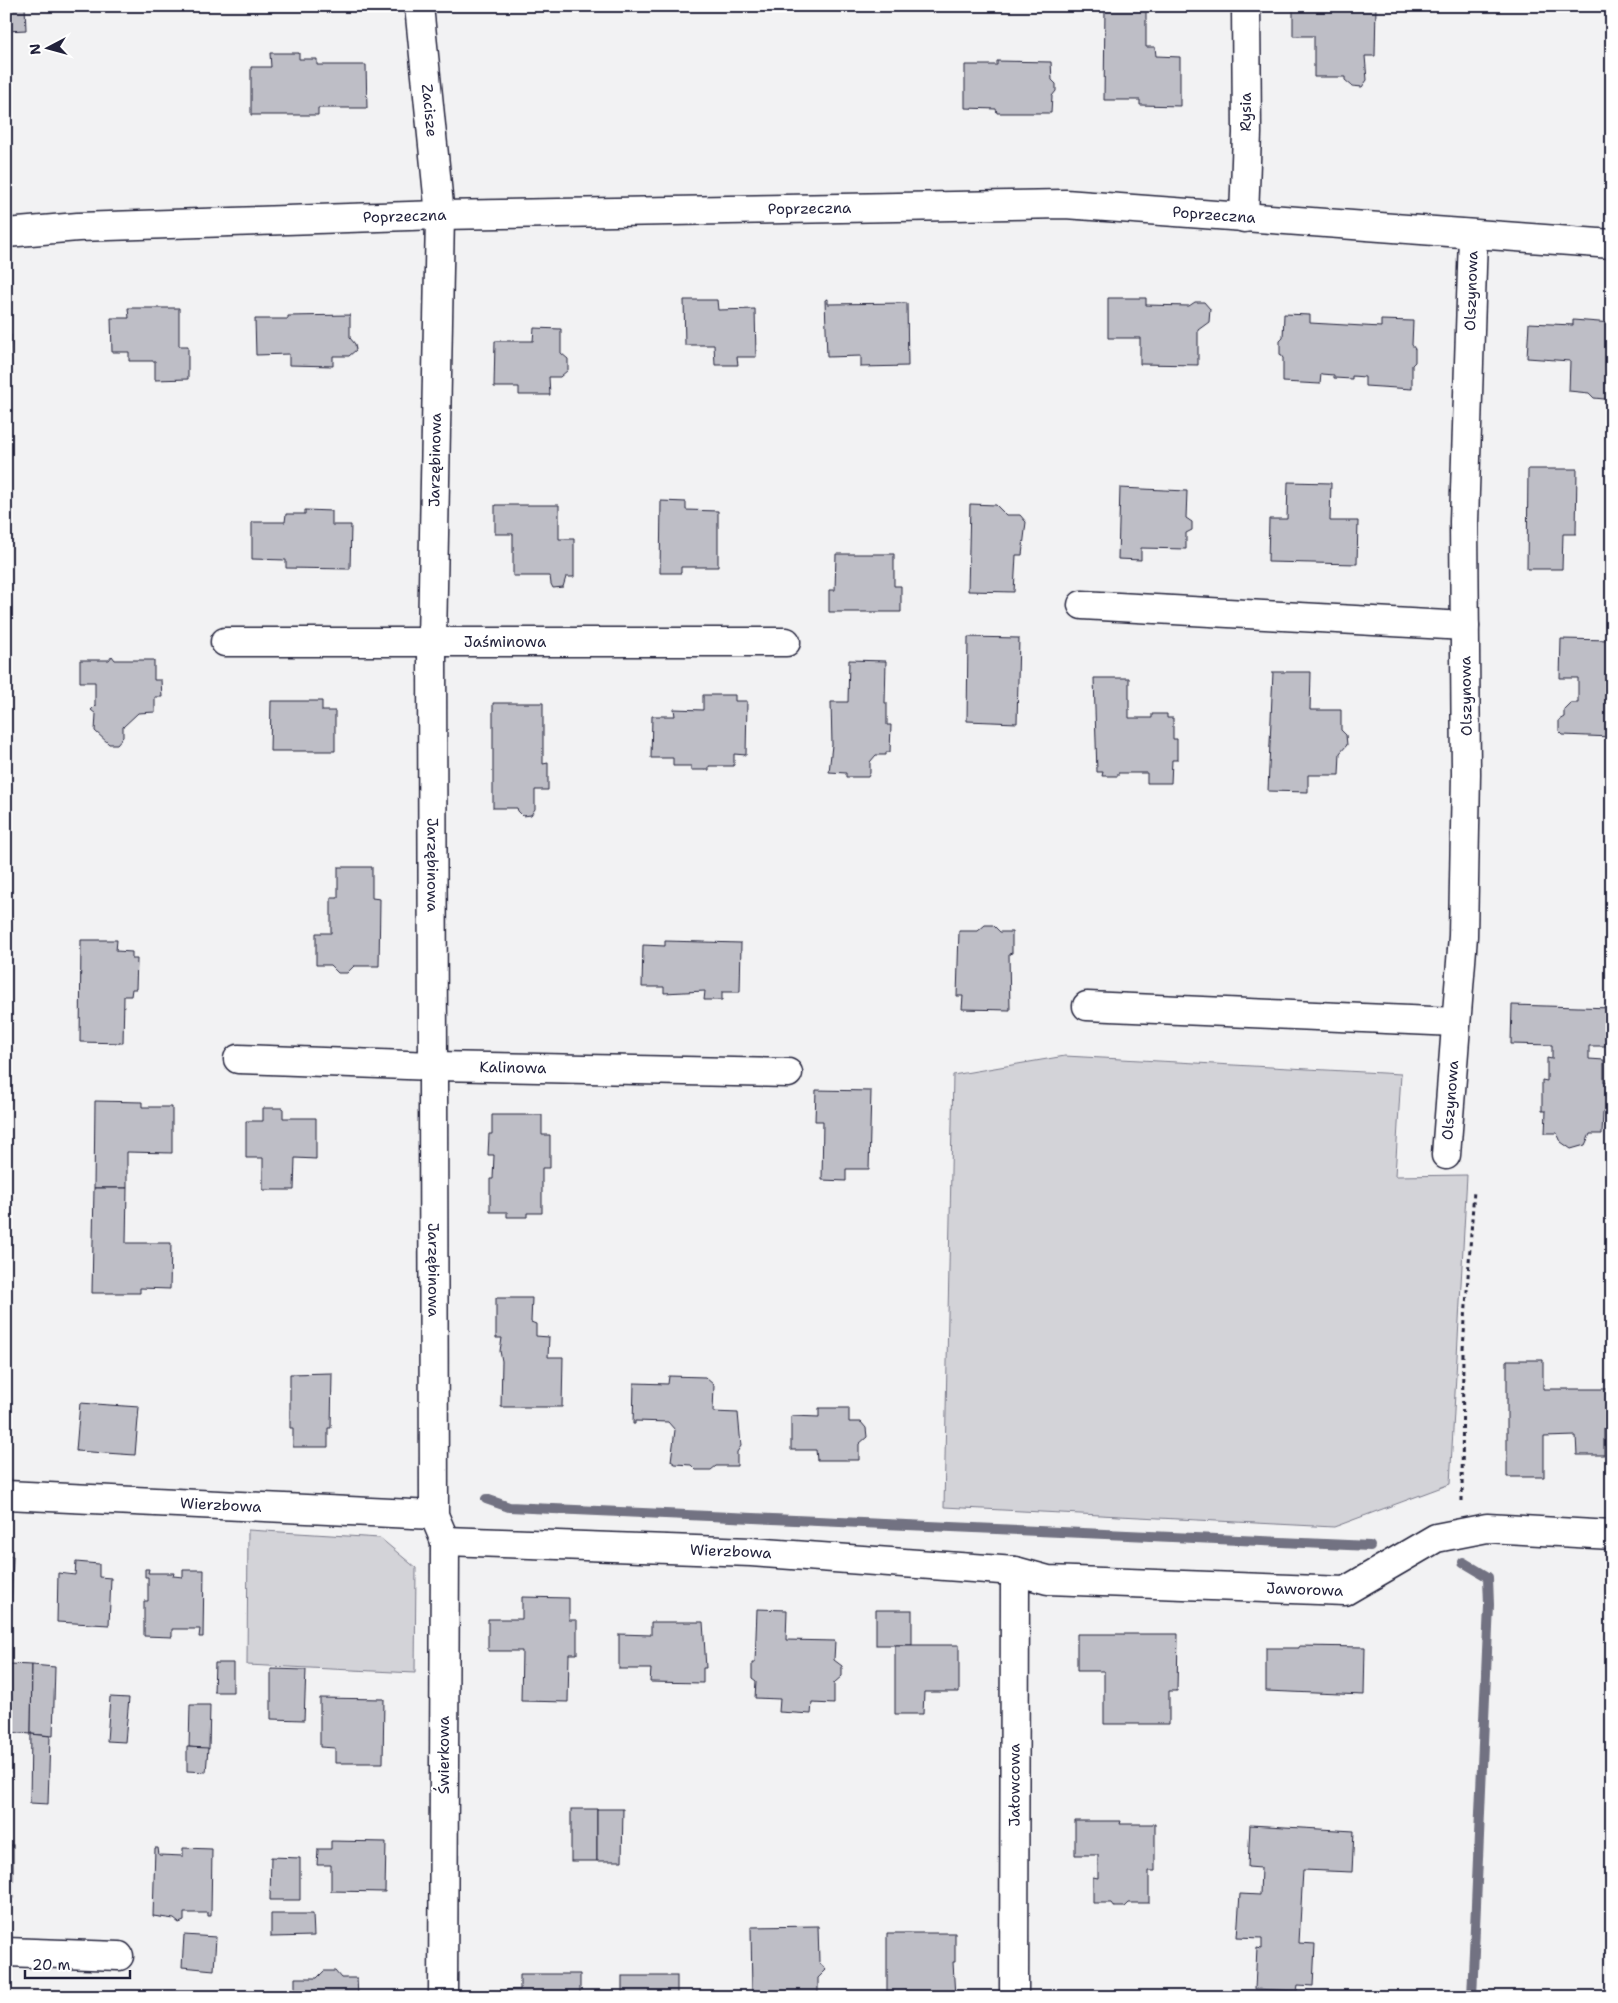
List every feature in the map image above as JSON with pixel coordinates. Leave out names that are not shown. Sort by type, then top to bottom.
[{"type":"street","name":"Zacisze","points":[[419,6],[440,215]]},
{"type":"street","name":"Rysia","points":[[1244,218],[1246,6]]},
{"type":"street","name":"Poprzeczna","points":[[6,233],[78,227],[440,215],[1065,204],[1472,236],[1612,244]]},
{"type":"street","name":"Jarzębinowa","points":[[434,1515],[432,641],[440,215]]},
{"type":"street","name":"Olszynowa","points":[[1446,1155],[1463,936],[1466,774],[1466,415],[1472,236]]},
{"type":"street","points":[[1082,606],[1465,626]]},
{"type":"street","name":"Jaśminowa","points":[[225,642],[786,642]]},
{"type":"street","points":[[1087,1006],[1456,1022]]},
{"type":"street","name":"Kalinowa","points":[[238,1059],[434,1066],[788,1073]]},
{"type":"street","name":"Wierzbowa","points":[[6,1495],[434,1515]]},
{"type":"street","name":"Świerkowa","points":[[434,1515],[445,1541],[443,1997]]},
{"type":"street","name":"Jaworowa","points":[[1016,1571],[1048,1580],[1344,1591],[1436,1538],[1487,1528],[1612,1534]]},
{"type":"street","name":"Wierzbowa","points":[[445,1541],[751,1552],[1016,1571]]},
{"type":"street","name":"Jałowcowa","points":[[1014,1997],[1016,1571]]},
{"type":"street","points":[[6,1952],[119,1956]]},
{"type":"path","points":[[1462,1533],[1463,1349],[1474,1190]]},
{"type":"shaded area","points":[[1065,1056],[1401,1074],[1395,1176],[1467,1175],[1450,1484],[1334,1527],[944,1507],[953,1075]]},
{"type":"shaded area","points":[[248,1530],[380,1538],[416,1568],[415,1673],[247,1665]]},
{"type":"building","points":[[6,6],[25,6],[26,30],[6,31]]},
{"type":"building","points":[[1105,6],[1146,6],[1146,47],[1155,47],[1156,56],[1180,57],[1180,106],[1140,105],[1140,100],[1104,100]]},
{"type":"building","points":[[1293,6],[1376,6],[1375,56],[1365,56],[1367,80],[1362,87],[1352,86],[1345,80],[1345,77],[1314,77],[1314,36],[1293,36]]},
{"type":"building","points":[[270,53],[299,53],[299,59],[317,59],[317,65],[366,65],[367,108],[318,108],[318,115],[251,115],[251,67],[271,67]]},
{"type":"building","points":[[997,61],[1051,62],[1052,80],[1056,84],[1056,91],[1052,96],[1051,113],[997,113],[996,109],[965,108],[965,65],[997,65]]},
{"type":"building","points":[[1108,298],[1146,298],[1146,305],[1189,306],[1195,302],[1204,302],[1210,309],[1209,322],[1198,330],[1198,365],[1140,364],[1140,338],[1108,338]]},
{"type":"building","points":[[828,299],[828,304],[907,303],[908,366],[861,367],[861,356],[827,357],[825,300]]},
{"type":"building","points":[[684,300],[717,300],[718,310],[755,309],[756,357],[737,357],[738,365],[715,365],[714,345],[685,345]]},
{"type":"building","points":[[128,308],[179,308],[179,346],[188,346],[188,379],[155,380],[155,361],[129,361],[129,352],[112,352],[111,318],[129,318]]},
{"type":"building","points":[[1284,314],[1310,315],[1310,323],[1381,327],[1381,320],[1413,321],[1412,345],[1415,349],[1415,362],[1412,365],[1412,389],[1365,386],[1365,377],[1352,376],[1352,379],[1334,378],[1334,375],[1321,374],[1320,384],[1283,382],[1283,358],[1280,354],[1280,341],[1283,338]]},
{"type":"building","points":[[350,315],[350,338],[355,344],[356,350],[349,356],[333,356],[333,366],[289,365],[289,354],[256,355],[255,319],[288,319],[288,316]]},
{"type":"building","points":[[1573,320],[1612,323],[1612,394],[1604,399],[1594,398],[1589,393],[1569,391],[1570,361],[1527,358],[1529,323],[1573,325]]},
{"type":"building","points":[[534,328],[561,329],[561,353],[568,359],[568,370],[560,377],[549,377],[550,395],[519,395],[519,387],[494,387],[495,341],[533,341]]},
{"type":"building","points":[[6,335],[11,335],[10,361],[6,361]]},
{"type":"building","points":[[1528,469],[1577,469],[1576,534],[1563,534],[1562,569],[1527,569]]},
{"type":"building","points":[[1288,482],[1331,483],[1330,521],[1358,521],[1357,564],[1268,562],[1269,519],[1287,519]]},
{"type":"building","points":[[1120,488],[1187,491],[1186,518],[1192,522],[1192,530],[1186,533],[1186,549],[1141,548],[1141,560],[1118,559]]},
{"type":"building","points":[[661,501],[686,502],[686,510],[718,511],[718,567],[681,567],[681,573],[660,573]]},
{"type":"building","points":[[970,504],[996,505],[1006,515],[1020,515],[1026,522],[1022,555],[1016,555],[1014,592],[968,591]]},
{"type":"building","points":[[495,505],[559,505],[559,539],[574,539],[574,577],[566,577],[563,587],[553,588],[550,576],[513,576],[513,534],[495,534]]},
{"type":"building","points":[[305,510],[332,511],[332,525],[351,525],[350,569],[286,568],[286,560],[252,559],[252,522],[285,522],[286,514],[305,514]]},
{"type":"building","points":[[836,554],[894,554],[894,586],[901,586],[901,612],[829,612],[829,590],[835,590]]},
{"type":"building","points":[[968,637],[1019,638],[1017,723],[967,721]]},
{"type":"building","points":[[1561,639],[1612,640],[1612,737],[1563,735],[1559,731],[1559,720],[1564,717],[1564,709],[1570,703],[1578,703],[1578,678],[1560,678]]},
{"type":"building","points":[[112,656],[115,660],[154,660],[154,680],[161,680],[162,697],[155,697],[155,712],[138,713],[123,727],[123,737],[117,744],[109,744],[95,731],[96,714],[91,710],[95,706],[95,682],[80,682],[80,660],[109,660]]},
{"type":"building","points":[[849,660],[886,661],[885,703],[887,703],[887,725],[891,725],[890,752],[886,752],[886,755],[876,755],[870,762],[868,777],[846,777],[846,773],[829,772],[832,745],[831,702],[848,702]]},
{"type":"building","points":[[1273,672],[1311,672],[1310,710],[1341,710],[1341,730],[1346,735],[1347,745],[1340,753],[1339,775],[1308,775],[1308,792],[1268,791]]},
{"type":"building","points":[[1094,678],[1129,678],[1129,718],[1152,718],[1152,714],[1167,714],[1167,718],[1173,718],[1173,739],[1177,739],[1177,760],[1172,760],[1171,783],[1147,783],[1147,773],[1118,773],[1118,776],[1102,776],[1103,772],[1097,772]]},
{"type":"building","points":[[703,695],[735,695],[735,701],[747,701],[746,755],[734,754],[734,766],[709,766],[709,770],[691,770],[691,766],[673,766],[673,758],[651,758],[652,716],[675,716],[674,709],[703,710]]},
{"type":"building","points":[[271,701],[322,701],[322,711],[335,711],[335,751],[270,751]]},
{"type":"building","points":[[493,703],[543,703],[543,764],[548,763],[548,790],[535,790],[535,809],[531,815],[523,816],[517,808],[493,808]]},
{"type":"building","points":[[338,867],[372,867],[372,898],[380,899],[379,966],[354,966],[347,973],[338,973],[330,965],[316,965],[316,933],[331,933],[331,898],[338,898]]},
{"type":"building","points":[[985,925],[993,925],[1000,932],[1012,932],[1012,953],[1009,954],[1010,1010],[962,1009],[963,996],[957,996],[959,931],[978,931]]},
{"type":"building","points":[[81,940],[117,940],[116,951],[132,952],[132,959],[137,959],[136,989],[132,989],[131,996],[124,996],[123,1043],[80,1042]]},
{"type":"building","points":[[665,941],[741,943],[740,992],[722,992],[722,1000],[704,1000],[705,991],[664,993],[664,987],[642,987],[643,945],[665,946]]},
{"type":"building","points":[[1512,1005],[1612,1008],[1612,1046],[1589,1046],[1589,1059],[1604,1060],[1604,1082],[1609,1082],[1608,1113],[1603,1112],[1602,1134],[1590,1134],[1585,1145],[1571,1149],[1561,1142],[1557,1133],[1545,1133],[1546,1111],[1542,1111],[1542,1080],[1547,1081],[1547,1058],[1552,1059],[1552,1045],[1511,1044]]},
{"type":"building","points":[[816,1090],[871,1091],[869,1169],[846,1169],[846,1181],[822,1180],[823,1121],[815,1121]]},
{"type":"building","points":[[95,1101],[142,1102],[142,1107],[172,1107],[172,1153],[127,1152],[127,1188],[94,1188]]},
{"type":"building","points":[[263,1108],[283,1108],[283,1118],[316,1118],[316,1159],[295,1158],[294,1190],[263,1190],[263,1158],[246,1158],[246,1121],[263,1121]]},
{"type":"building","points":[[492,1115],[542,1115],[542,1135],[550,1135],[550,1168],[542,1168],[542,1213],[527,1213],[527,1217],[507,1217],[507,1212],[490,1212],[490,1179],[493,1179],[494,1155],[488,1155],[489,1134],[492,1134]]},
{"type":"building","points":[[94,1188],[127,1188],[126,1243],[171,1243],[170,1289],[140,1288],[140,1293],[92,1293]]},
{"type":"building","points":[[496,1298],[532,1298],[531,1322],[536,1324],[536,1336],[549,1337],[548,1357],[563,1357],[562,1407],[501,1407],[502,1361],[500,1351],[502,1338],[496,1338]]},
{"type":"building","points":[[1507,1360],[1543,1360],[1543,1389],[1612,1389],[1612,1429],[1604,1429],[1604,1455],[1577,1455],[1576,1436],[1544,1437],[1544,1477],[1507,1477]]},
{"type":"building","points":[[332,1373],[331,1428],[328,1428],[328,1447],[293,1447],[293,1428],[290,1428],[290,1374]]},
{"type":"building","points":[[669,1376],[705,1377],[714,1385],[713,1412],[738,1413],[741,1446],[737,1452],[737,1466],[716,1466],[711,1470],[696,1470],[691,1465],[675,1464],[671,1461],[675,1430],[668,1422],[635,1421],[635,1424],[633,1424],[634,1383],[668,1384]]},
{"type":"building","points":[[80,1403],[139,1407],[135,1455],[76,1451]]},
{"type":"building","points":[[819,1408],[849,1408],[849,1422],[861,1422],[866,1428],[867,1437],[859,1444],[859,1460],[817,1460],[816,1450],[791,1450],[791,1416],[819,1417]]},
{"type":"building","points":[[6,1556],[13,1556],[11,1610],[6,1609]]},
{"type":"building","points":[[76,1562],[99,1564],[99,1577],[111,1578],[109,1625],[57,1622],[58,1573],[75,1575]]},
{"type":"building","points":[[145,1569],[149,1569],[148,1573],[174,1573],[173,1576],[183,1577],[183,1570],[204,1570],[203,1637],[199,1637],[200,1629],[172,1629],[172,1637],[144,1636],[144,1601],[148,1601],[148,1577],[145,1577]]},
{"type":"building","points":[[522,1597],[569,1598],[569,1620],[577,1620],[577,1654],[569,1654],[568,1702],[521,1701],[522,1651],[488,1651],[488,1619],[522,1619]]},
{"type":"building","points":[[757,1609],[787,1610],[786,1640],[835,1641],[834,1660],[842,1666],[842,1676],[834,1683],[834,1704],[812,1703],[811,1714],[779,1712],[780,1699],[755,1698],[756,1681],[752,1678],[752,1663],[755,1663]]},
{"type":"building","points":[[876,1610],[912,1610],[912,1645],[876,1645]]},
{"type":"building","points":[[651,1622],[703,1622],[706,1668],[703,1668],[703,1683],[650,1682],[651,1669],[619,1669],[619,1634],[651,1635]]},
{"type":"building","points":[[1077,1634],[1178,1634],[1177,1691],[1169,1691],[1169,1724],[1104,1724],[1104,1671],[1077,1671]]},
{"type":"building","points":[[895,1645],[959,1645],[959,1692],[924,1692],[923,1714],[895,1714]]},
{"type":"building","points":[[1299,1646],[1365,1647],[1364,1695],[1266,1691],[1266,1648],[1299,1648]]},
{"type":"building","points":[[215,1663],[233,1663],[233,1692],[214,1692]]},
{"type":"building","points":[[10,1664],[32,1665],[31,1734],[9,1732],[10,1715],[6,1715],[6,1698],[10,1698]]},
{"type":"building","points":[[32,1665],[55,1667],[53,1736],[31,1734]]},
{"type":"building","points":[[271,1669],[306,1670],[304,1720],[271,1719]]},
{"type":"building","points":[[110,1697],[129,1698],[125,1742],[107,1741]]},
{"type":"building","points":[[320,1698],[384,1699],[383,1763],[335,1763],[335,1748],[320,1747]]},
{"type":"building","points":[[190,1705],[210,1705],[209,1749],[189,1747]]},
{"type":"building","points":[[31,1734],[50,1736],[48,1804],[30,1803]]},
{"type":"building","points":[[187,1747],[208,1748],[206,1772],[187,1771]]},
{"type":"building","points":[[6,1754],[10,1755],[9,1780],[6,1780]]},
{"type":"building","points":[[571,1809],[597,1809],[597,1861],[571,1861]]},
{"type":"building","points":[[597,1809],[623,1809],[622,1861],[597,1861]]},
{"type":"building","points":[[1075,1821],[1121,1821],[1120,1824],[1155,1824],[1155,1871],[1149,1871],[1149,1903],[1129,1903],[1125,1907],[1114,1907],[1111,1903],[1093,1903],[1093,1877],[1098,1878],[1098,1855],[1075,1855]]},
{"type":"building","points":[[1250,1825],[1354,1831],[1352,1872],[1303,1870],[1299,1943],[1315,1944],[1313,1986],[1298,1985],[1297,1991],[1255,1989],[1257,1948],[1262,1949],[1262,1938],[1237,1937],[1240,1894],[1260,1895],[1261,1868],[1248,1867]]},
{"type":"building","points":[[331,1841],[386,1842],[385,1892],[331,1891],[331,1865],[317,1865],[318,1849],[331,1849]]},
{"type":"building","points":[[6,1845],[13,1845],[13,1898],[6,1898]]},
{"type":"building","points":[[155,1848],[158,1848],[159,1855],[183,1856],[183,1848],[212,1849],[211,1916],[208,1916],[208,1913],[184,1913],[184,1921],[179,1923],[174,1919],[153,1916]]},
{"type":"building","points":[[271,1857],[300,1858],[300,1900],[270,1900]]},
{"type":"building","points":[[271,1914],[313,1914],[314,1936],[271,1937]]},
{"type":"building","points":[[818,1926],[819,1962],[826,1970],[818,1978],[818,1997],[742,1997],[742,1994],[752,1994],[751,1927]]},
{"type":"building","points":[[887,1933],[955,1933],[955,1962],[953,1962],[955,1997],[872,1997],[872,1994],[887,1994]]},
{"type":"building","points":[[184,1935],[216,1937],[214,1970],[182,1967]]},
{"type":"building","points":[[324,1971],[335,1971],[341,1978],[357,1978],[358,1997],[295,1997],[295,1978],[317,1978]]},
{"type":"building","points":[[520,1974],[580,1974],[580,1997],[507,1997],[507,1990],[520,1990]]},
{"type":"building","points":[[622,1976],[677,1976],[677,1997],[622,1997]]},
{"type":"waterway","points":[[486,1499],[509,1507],[1370,1546]]},
{"type":"waterway","points":[[1463,1562],[1488,1577],[1489,1605],[1472,1997]]}]
